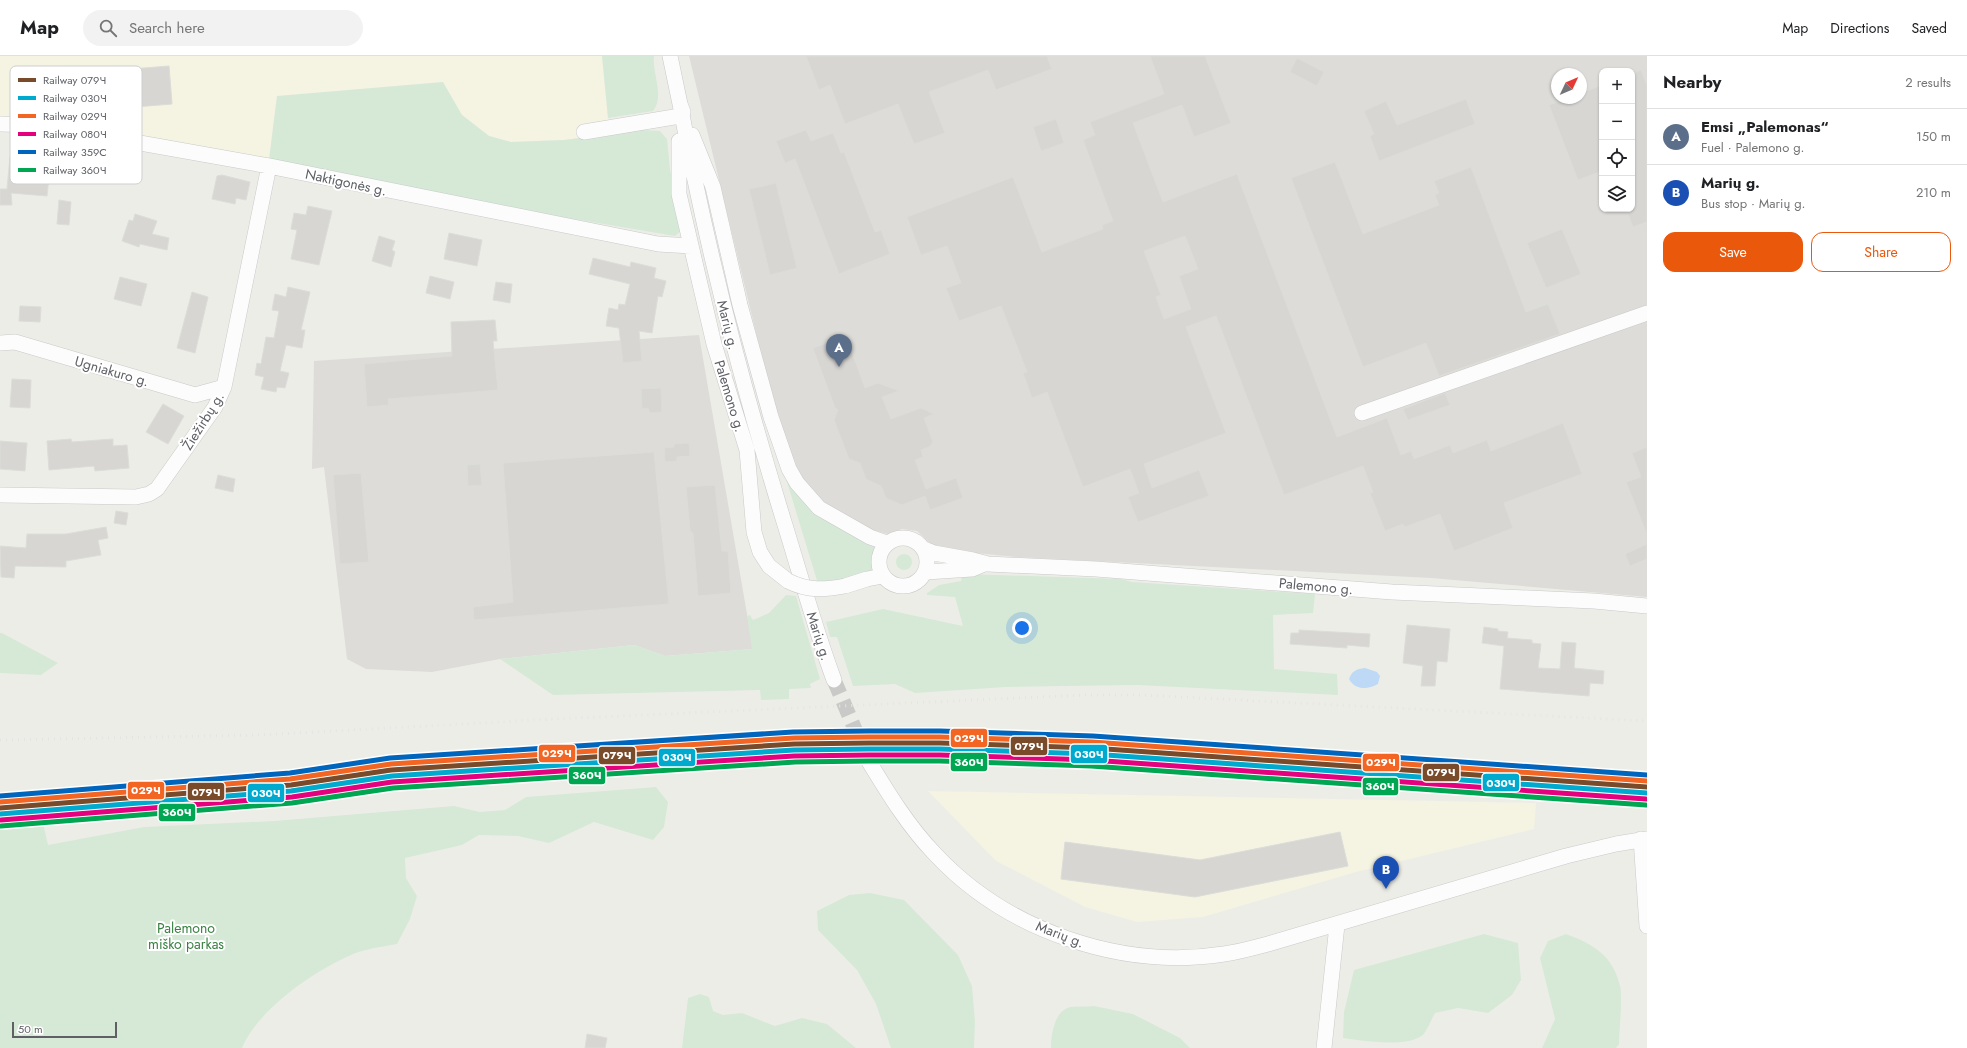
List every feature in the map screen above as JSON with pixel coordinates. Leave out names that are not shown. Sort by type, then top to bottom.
[{"type":"street","name":"Palemono g.","points":[[670,56],[680,110],[679,194],[714,344],[747,450],[754,532],[760,552],[769,566],[788,582],[813,590],[827,590],[845,586],[867,578],[883,576]]},
{"type":"street","name":"Palemono g.","points":[[680,110],[713,187],[740,305],[771,417],[789,469],[797,483],[819,508],[870,537],[887,543],[894,539],[911,538],[919,542],[924,549],[934,554],[973,560],[984,564],[1096,569],[1392,592],[1594,601],[1647,606]]},
{"type":"street","points":[[584,132],[680,110]]},
{"type":"street","name":"Marių g.","points":[[680,110],[716,278],[742,380],[834,680]]},
{"type":"street","name":"Naktigonės g.","points":[[0,124],[10,124]]},
{"type":"street","name":"Naktigonės g.","points":[[142,143],[269,166],[658,244],[690,246]]},
{"type":"street","name":"Žiežirbų g.","points":[[0,495],[136,497],[148,494],[157,489],[162,483],[215,407],[224,387],[269,166]]},
{"type":"street","points":[[1362,413],[1647,313]]},
{"type":"street","name":"Ugniakuro g.","points":[[0,342],[14,342],[194,394],[224,387]]},
{"type":"street","points":[[887,543],[882,550],[879,559],[879,568],[883,576],[893,584],[906,586],[918,581],[926,572],[927,556],[924,549]]},
{"type":"street","name":"Palemono g.","points":[[926,572],[972,569],[984,564]]},
{"type":"street","name":"Marių g.","points":[[868,760],[889,795],[935,854],[969,884],[1008,912],[1056,934],[1097,948],[1144,956],[1187,957],[1224,954],[1268,944],[1337,925],[1566,856],[1644,839],[1647,926]]},
{"type":"street","points":[[1324,1047],[1337,925]]},
{"type":"shaded area","points":[[0,56],[602,56],[608,118],[612,133],[564,140],[511,142],[489,136],[462,115],[277,96],[269,160],[142,142],[142,66],[10,66],[10,130],[0,131]]},
{"type":"shaded area","points":[[689,56],[1647,56],[1647,597],[1431,578],[1016,557],[966,552],[933,546],[917,531],[902,529],[888,534],[869,529],[823,504],[806,486],[793,466],[766,374]]},
{"type":"shaded area","points":[[699,335],[753,649],[665,656],[634,645],[500,659],[432,672],[366,669],[347,659],[324,467],[312,469],[314,361]]},
{"type":"shaded area","points":[[928,791],[1536,803],[1534,829],[1356,872],[1203,917],[1137,922],[1085,907],[996,861]]},
{"type":"green space","points":[[602,56],[654,56],[658,99],[653,111],[608,118]]},
{"type":"green space","points":[[443,82],[462,115],[489,136],[511,142],[564,140],[643,130],[660,131],[667,139],[670,169],[682,230],[675,236],[538,213],[269,160],[277,96]]},
{"type":"green space","points":[[784,472],[798,496],[810,508],[876,546],[872,555],[873,570],[846,579],[818,584]]},
{"type":"green space","points":[[904,554],[911,559],[912,562],[907,569],[904,570],[897,565],[896,562],[901,555]]},
{"type":"green space","points":[[962,575],[1121,579],[1132,582],[1315,594],[1313,613],[1273,615],[1274,669],[1337,674],[1338,695],[1137,685],[1006,687],[915,693],[895,684],[853,686],[837,637],[830,637],[826,622],[883,609],[963,626],[955,597],[927,595],[927,593],[939,585],[961,581]]},
{"type":"green space","points":[[786,595],[796,596],[820,679],[810,684],[811,688],[789,689],[789,699],[761,700],[760,690],[553,695],[500,659],[634,645],[665,656],[752,649],[747,616],[750,615],[753,620],[769,613]]},
{"type":"green space","points":[[0,633],[58,663],[41,675],[0,673]]},
{"type":"green space","name":"Palemono miško parkas","points":[[656,787],[668,802],[664,827],[653,840],[594,822],[549,843],[518,836],[479,835],[462,845],[405,858],[406,878],[417,896],[410,919],[397,944],[372,948],[354,954],[334,963],[303,982],[287,994],[260,1020],[249,1034],[242,1048],[0,1048],[0,818],[41,814],[48,845],[144,827],[274,821],[454,806],[480,812],[505,810],[526,797]]},
{"type":"green space","points":[[870,893],[904,900],[958,955],[972,986],[975,1022],[974,1048],[891,1048],[876,1004],[857,970],[818,930],[817,911],[849,895]]},
{"type":"green space","points":[[1484,934],[1518,943],[1521,980],[1512,995],[1488,1013],[1458,1008],[1435,1013],[1423,1035],[1416,1039],[1407,1041],[1363,1041],[1343,1038],[1344,1012],[1354,970]]},
{"type":"green space","points":[[1566,934],[1585,942],[1600,952],[1607,959],[1617,975],[1621,998],[1619,1044],[1616,1048],[1542,1048],[1555,1019],[1540,958],[1548,941]]},
{"type":"green space","points":[[700,994],[709,997],[713,1011],[723,1015],[742,1013],[775,1026],[802,1018],[827,1024],[856,1048],[682,1048],[688,998]]},
{"type":"green space","points":[[1094,1006],[1133,1014],[1180,1038],[1190,1048],[1051,1048],[1053,1030],[1057,1018],[1065,1009],[1071,1007]]},
{"type":"water","points":[[1365,668],[1377,672],[1380,676],[1378,684],[1362,688],[1352,683],[1349,679],[1353,672]]},
{"type":"building","points":[[806,56],[1047,56],[1052,69],[996,90],[988,70],[929,92],[945,133],[914,144],[898,104],[845,124],[830,85],[819,90]]},
{"type":"building","points":[[1150,56],[1205,56],[1231,123],[1194,137],[1182,105],[1133,123],[1163,202],[1237,174],[1337,437],[1387,418],[1401,455],[1411,451],[1414,459],[1450,445],[1453,453],[1487,440],[1491,451],[1563,423],[1582,474],[1504,503],[1513,528],[1454,551],[1440,514],[1405,527],[1403,524],[1385,531],[1370,493],[1373,492],[1363,466],[1284,495],[1216,316],[1186,327],[1226,433],[1144,464],[1152,488],[1199,470],[1209,496],[1138,522],[1128,497],[1139,493],[1130,469],[1083,487],[1047,392],[1032,398],[1023,373],[1027,372],[1001,306],[959,321],[946,288],[961,283],[947,246],[921,255],[907,217],[1013,177],[1042,252],[1103,229],[1102,225],[1113,221],[1083,140],[1095,135],[1090,122],[1164,94]],"holes":[[[1185,236],[1198,269],[1179,276],[1191,309],[1164,319],[1156,297],[1161,295],[1144,251]]]},
{"type":"building","points":[[1297,58],[1324,72],[1317,86],[1290,72]]},
{"type":"building","points":[[169,66],[172,104],[142,106],[142,68]]},
{"type":"building","points":[[1641,70],[1647,85],[1647,222],[1633,227],[1627,212],[1635,212],[1635,73]]},
{"type":"building","points":[[1599,86],[1599,172],[1578,180],[1549,105],[1587,104],[1587,91]]},
{"type":"building","points":[[1466,99],[1475,124],[1379,161],[1370,136],[1374,134],[1364,111],[1386,101],[1397,125]]},
{"type":"building","points":[[1056,119],[1064,143],[1041,151],[1033,127]]},
{"type":"building","points":[[806,130],[811,141],[833,133],[841,153],[844,152],[875,232],[881,230],[890,254],[839,274],[795,159],[785,163],[776,141]]},
{"type":"building","points":[[10,157],[10,184],[48,184],[47,196],[11,193],[12,205],[0,205],[0,189],[7,189]]},
{"type":"building","points":[[1335,162],[1363,234],[1439,205],[1435,195],[1439,193],[1434,181],[1471,167],[1526,312],[1548,304],[1560,334],[1439,376],[1426,343],[1363,367],[1291,178]]},
{"type":"building","points":[[222,175],[250,182],[246,200],[236,198],[235,204],[212,199],[217,176]]},
{"type":"building","points":[[776,183],[797,268],[770,275],[749,189]]},
{"type":"building","points":[[59,200],[71,202],[69,225],[57,224]]},
{"type":"building","points":[[308,206],[332,211],[319,265],[291,259],[297,230],[291,229],[294,213],[306,215]]},
{"type":"building","points":[[135,214],[157,221],[152,234],[169,238],[167,250],[140,244],[139,247],[122,241],[129,220],[133,221]]},
{"type":"building","points":[[1562,229],[1581,274],[1546,288],[1527,243]]},
{"type":"building","points":[[449,233],[482,240],[477,266],[444,259]]},
{"type":"building","points":[[379,236],[395,241],[392,250],[395,252],[391,267],[372,261]]},
{"type":"building","points":[[593,258],[630,267],[631,262],[656,268],[654,278],[666,281],[662,297],[658,296],[652,333],[639,331],[642,361],[623,363],[619,328],[606,326],[609,308],[618,310],[619,304],[625,305],[630,284],[589,274]]},
{"type":"building","points":[[430,276],[454,282],[450,299],[426,293]]},
{"type":"building","points":[[120,277],[147,284],[141,306],[114,299]]},
{"type":"building","points":[[496,282],[512,284],[510,303],[493,300]]},
{"type":"building","points":[[288,287],[310,292],[301,330],[305,330],[302,348],[286,345],[280,371],[289,373],[285,388],[277,387],[276,392],[261,389],[264,377],[255,375],[257,363],[261,364],[266,337],[274,338],[279,311],[272,310],[275,294],[286,297]]},
{"type":"building","points":[[192,292],[208,297],[195,353],[177,348]]},
{"type":"building","points":[[20,306],[41,307],[40,322],[19,321]]},
{"type":"building","points":[[495,320],[497,341],[493,341],[498,390],[388,399],[389,405],[367,407],[364,364],[452,356],[451,322]]},
{"type":"building","points":[[846,336],[865,388],[878,383],[899,391],[882,397],[891,419],[921,408],[934,414],[924,418],[933,442],[929,447],[921,450],[923,457],[915,460],[926,489],[956,478],[963,498],[930,510],[925,496],[902,505],[886,498],[881,486],[866,479],[860,463],[849,459],[834,420],[838,410],[835,408],[813,348]]},
{"type":"building","points":[[12,379],[31,380],[30,408],[10,407]]},
{"type":"building","points":[[661,388],[662,412],[650,413],[648,408],[642,409],[641,389]]},
{"type":"building","points":[[1445,393],[1450,405],[1408,420],[1403,409]]},
{"type":"building","points":[[163,404],[184,416],[168,444],[146,432]]},
{"type":"building","points":[[71,439],[72,442],[113,439],[113,446],[127,445],[129,468],[95,471],[94,466],[49,470],[47,441]]},
{"type":"building","points":[[0,441],[27,443],[25,471],[0,469]]},
{"type":"building","points":[[689,443],[690,456],[677,457],[677,461],[665,462],[664,448],[674,447],[674,444]]},
{"type":"building","points":[[1647,447],[1646,532],[1626,482],[1641,477],[1632,453]]},
{"type":"building","points":[[654,452],[669,604],[474,620],[473,607],[513,602],[503,463]]},
{"type":"building","points":[[480,464],[482,485],[468,486],[467,465]]},
{"type":"building","points":[[361,473],[369,562],[340,564],[333,475]]},
{"type":"building","points":[[218,475],[235,479],[233,492],[215,488]]},
{"type":"building","points":[[715,485],[722,551],[728,551],[731,593],[698,596],[693,533],[690,531],[686,487]]},
{"type":"building","points":[[116,511],[128,513],[126,525],[114,523]]},
{"type":"building","points":[[106,527],[108,538],[98,540],[101,555],[66,561],[66,567],[15,566],[14,578],[1,577],[0,546],[26,548],[27,534],[66,534]]},
{"type":"building","points":[[1647,544],[1647,559],[1630,566],[1625,554]]},
{"type":"building","points":[[1407,625],[1450,629],[1447,662],[1437,661],[1435,686],[1421,686],[1423,666],[1403,663]]},
{"type":"building","points":[[1484,627],[1508,632],[1507,638],[1532,640],[1532,643],[1541,644],[1538,668],[1560,669],[1562,642],[1576,643],[1574,668],[1604,671],[1603,684],[1590,683],[1589,696],[1500,689],[1504,646],[1482,643]]},
{"type":"building","points":[[1299,630],[1370,634],[1369,647],[1347,645],[1347,648],[1290,644],[1291,633],[1299,633]]},
{"type":"building","points":[[1340,832],[1348,866],[1195,897],[1061,879],[1065,842],[1200,860]]},
{"type":"building","points":[[587,1034],[607,1038],[605,1048],[585,1048]]},
{"type":"tunnel","points":[[834,680],[868,760]]},
{"type":"railway","points":[[0,740],[259,735],[554,719],[1084,695],[1143,695],[1647,721]]},
{"type":"rail line","name":"359С","points":[[0,796],[290,773],[390,758],[793,732],[869,731],[940,731],[1093,736],[1647,775]]},
{"type":"rail line","name":"029Ч","points":[[0,802],[290,779],[391,764],[794,738],[869,737],[940,737],[1092,742],[1647,781]]},
{"type":"rail line","name":"079Ч","points":[[0,808],[291,785],[391,770],[794,744],[869,743],[940,743],[1092,748],[1647,787]]},
{"type":"rail line","name":"030Ч","points":[[0,814],[291,791],[392,776],[794,750],[869,749],[940,749],[1092,754],[1647,793]]},
{"type":"rail line","name":"080Ч","points":[[1,820],[292,797],[392,782],[794,756],[869,755],[940,755],[1091,760],[1646,799]]},
{"type":"rail line","name":"360Ч","points":[[1,826],[292,803],[393,788],[795,762],[869,761],[940,761],[1091,766],[1646,805]]},
{"type":"place","name":"Emsi „Palemonas“","points":[[839,367]]},
{"type":"place","name":"Marių g.","points":[[1386,889]]}]
